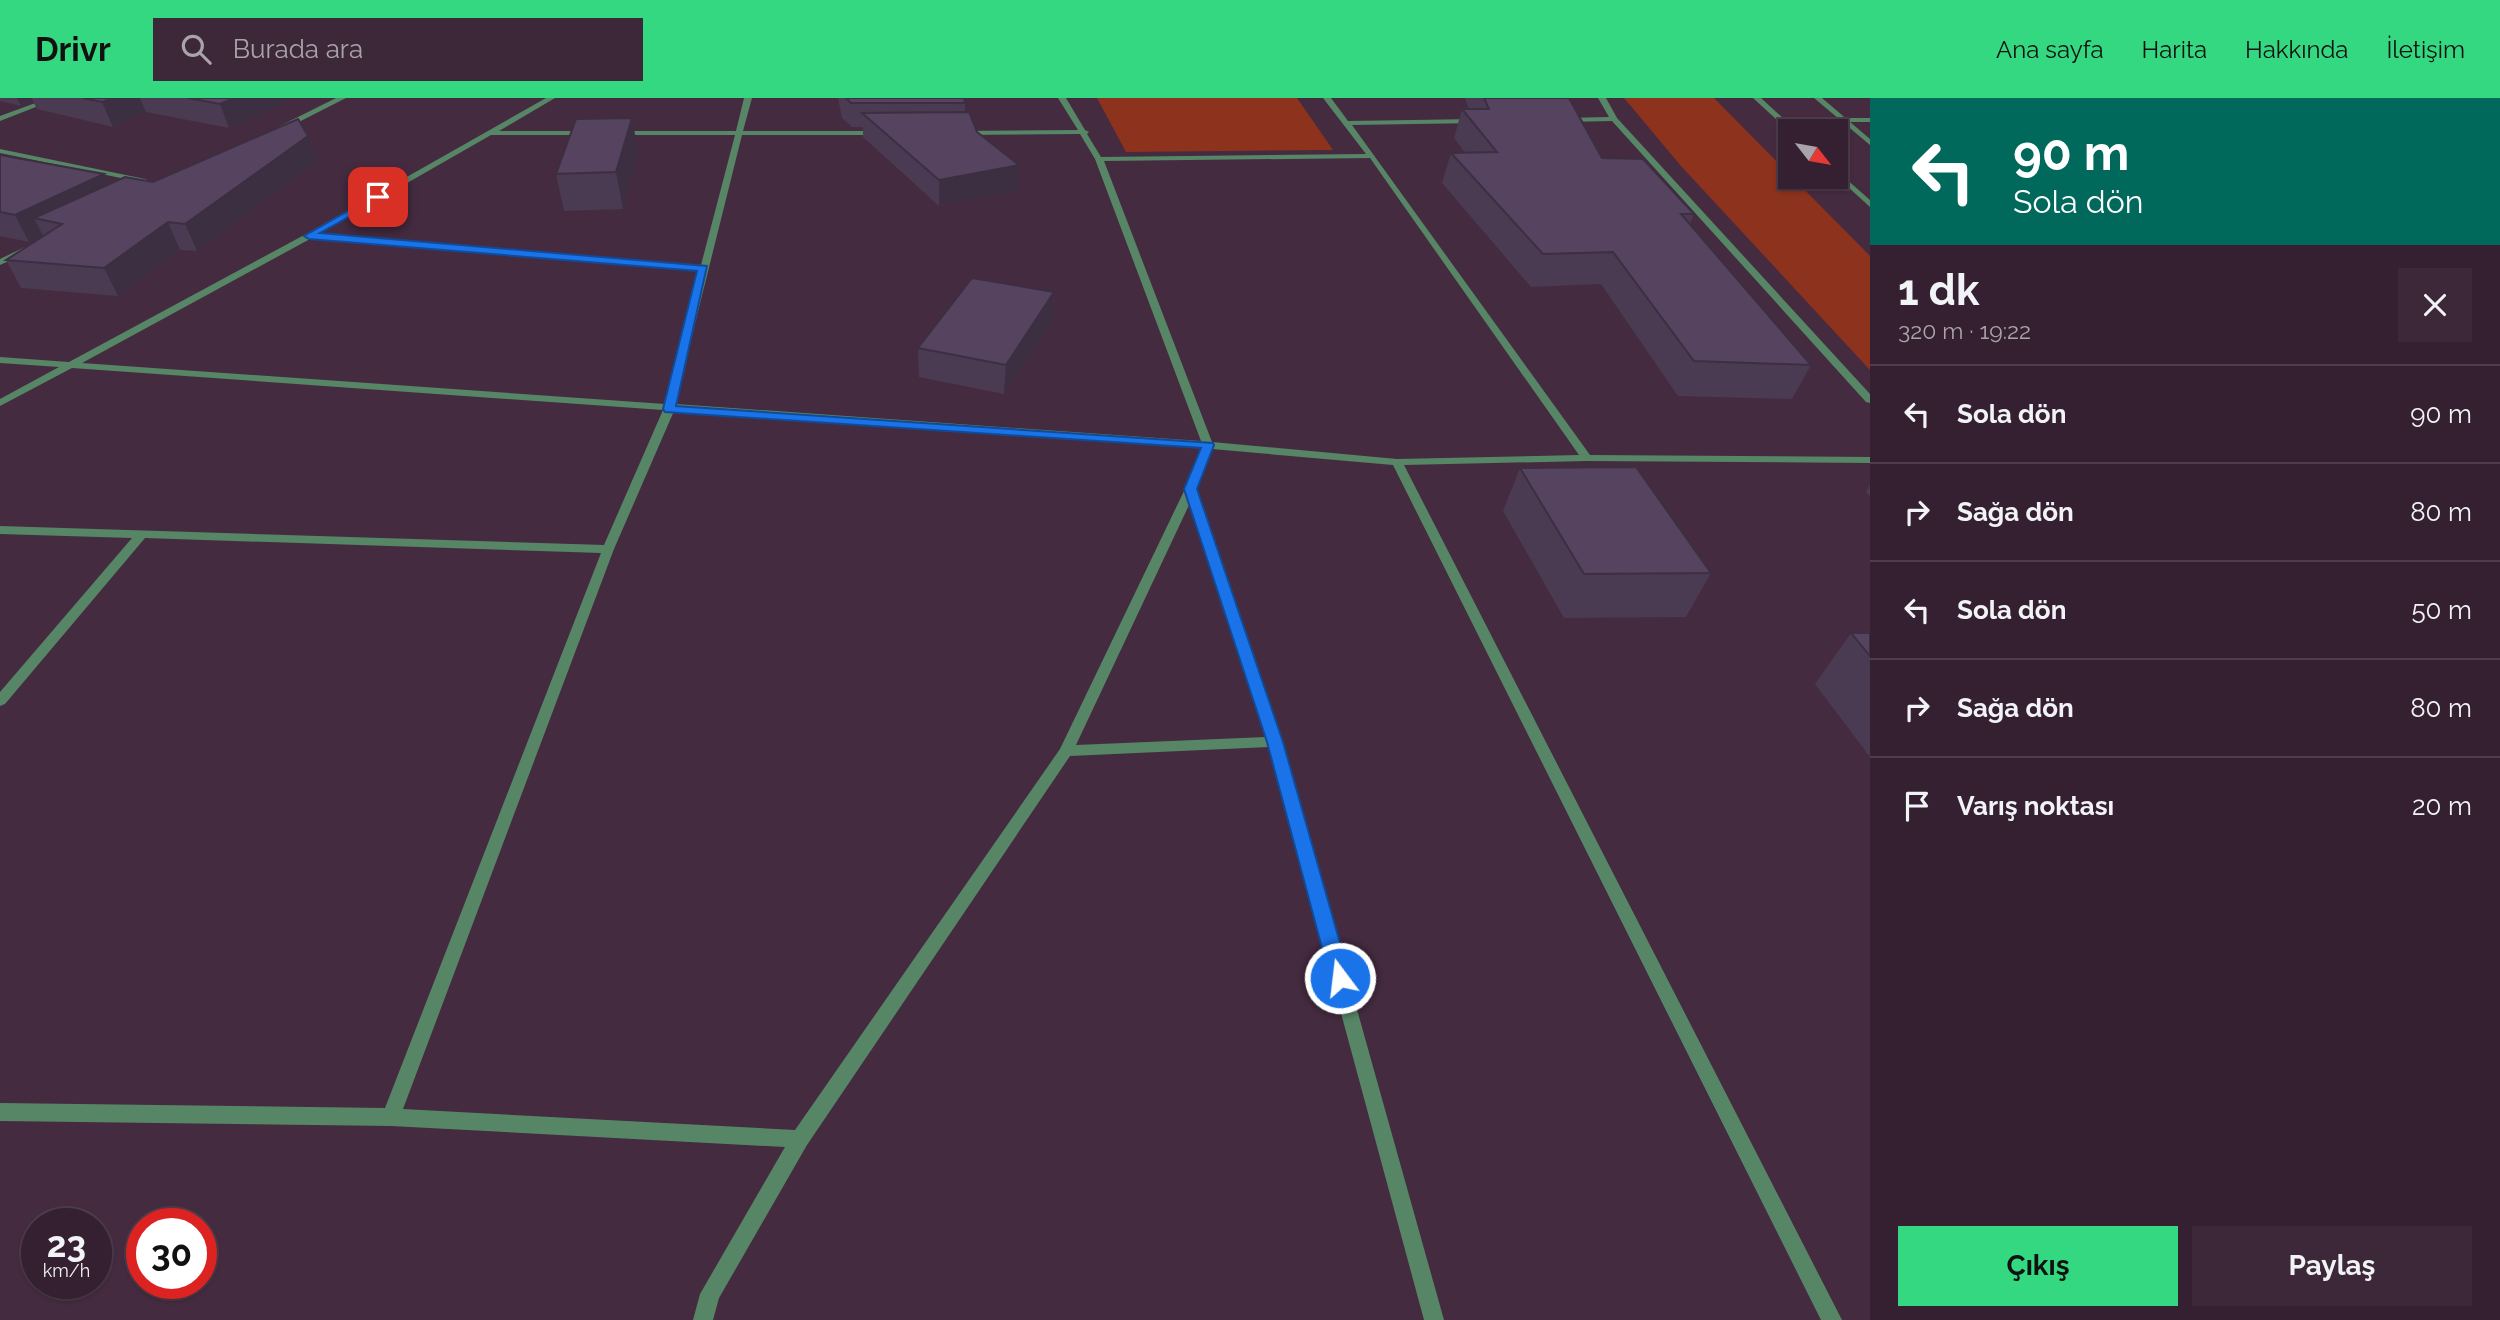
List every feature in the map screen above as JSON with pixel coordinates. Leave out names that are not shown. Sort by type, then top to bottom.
[{"type":"street","points":[[0,119],[55,98]]},
{"type":"street","points":[[271,133],[342,98]]},
{"type":"street","points":[[0,403],[309,236],[551,98]]},
{"type":"street","points":[[391,1117],[608,549],[669,409],[748,98]]},
{"type":"street","points":[[703,1320],[710,1293],[800,1139],[1066,751],[1191,489],[1208,445],[1099,159],[1062,98]]},
{"type":"street","points":[[1327,98],[1372,156],[1587,458]]},
{"type":"street","points":[[1602,98],[1614,119],[1870,400]]},
{"type":"street","points":[[1757,98],[1780,119]]},
{"type":"street","points":[[1818,98],[1843,119]]},
{"type":"street","points":[[1547,120],[1614,119]]},
{"type":"street","points":[[1848,120],[1870,120]]},
{"type":"street","points":[[1346,123],[1480,121]]},
{"type":"street","points":[[1848,124],[1870,143]]},
{"type":"street","points":[[492,132],[892,133]]},
{"type":"street","points":[[947,133],[1085,132]]},
{"type":"street","points":[[0,151],[150,182]]},
{"type":"street","points":[[1099,159],[1372,156]]},
{"type":"street","points":[[1848,184],[1870,205]]},
{"type":"street","points":[[309,236],[703,268]]},
{"type":"street","points":[[0,262],[38,244]]},
{"type":"street","points":[[0,360],[67,367],[1208,445],[1397,462],[1587,458],[1870,460]]},
{"type":"street","points":[[1397,462],[1832,1320]]},
{"type":"street","points":[[1191,489],[1275,742],[1434,1320]]},
{"type":"street","points":[[0,530],[608,549]]},
{"type":"street","points":[[0,701],[140,536]]},
{"type":"street","points":[[1066,751],[1275,742]]},
{"type":"street","points":[[0,1112],[391,1117],[800,1139]]},
{"type":"shaded area","points":[[1097,98],[1297,98],[1333,150],[1126,152]]},
{"type":"shaded area","points":[[1624,98],[1714,98],[1778,163],[1778,189],[1804,189],[1870,256],[1870,370],[1681,166]]},
{"type":"building","points":[[83,98],[113,98],[102,102]]},
{"type":"building","points":[[188,98],[234,98],[220,104]]},
{"type":"building","points":[[846,98],[964,98],[965,103],[851,103]]},
{"type":"building","points":[[1484,98],[1569,98],[1602,158],[1643,159],[1694,214],[1681,214],[1811,365],[1694,361],[1613,252],[1543,254],[1451,153],[1497,152],[1462,109],[1489,109]]},
{"type":"building","points":[[969,112],[977,132],[1019,165],[939,180],[862,113]]},
{"type":"building","points":[[632,118],[616,172],[556,174],[576,119]]},
{"type":"building","points":[[298,119],[308,136],[185,224],[168,222],[104,268],[6,260],[62,224],[34,218],[125,177],[153,182]]},
{"type":"building","points":[[0,155],[104,174],[15,215],[0,212]]},
{"type":"building","points":[[972,278],[1054,292],[1006,365],[918,348]]},
{"type":"building","points":[[1636,467],[1711,573],[1584,574],[1520,468]]},
{"type":"building","points":[[1851,633],[1870,633],[1870,656]]},
{"type":"route","points":[[378,197],[309,236],[703,268],[669,409],[1208,445],[1191,489],[1275,742],[1340,978]]}]
